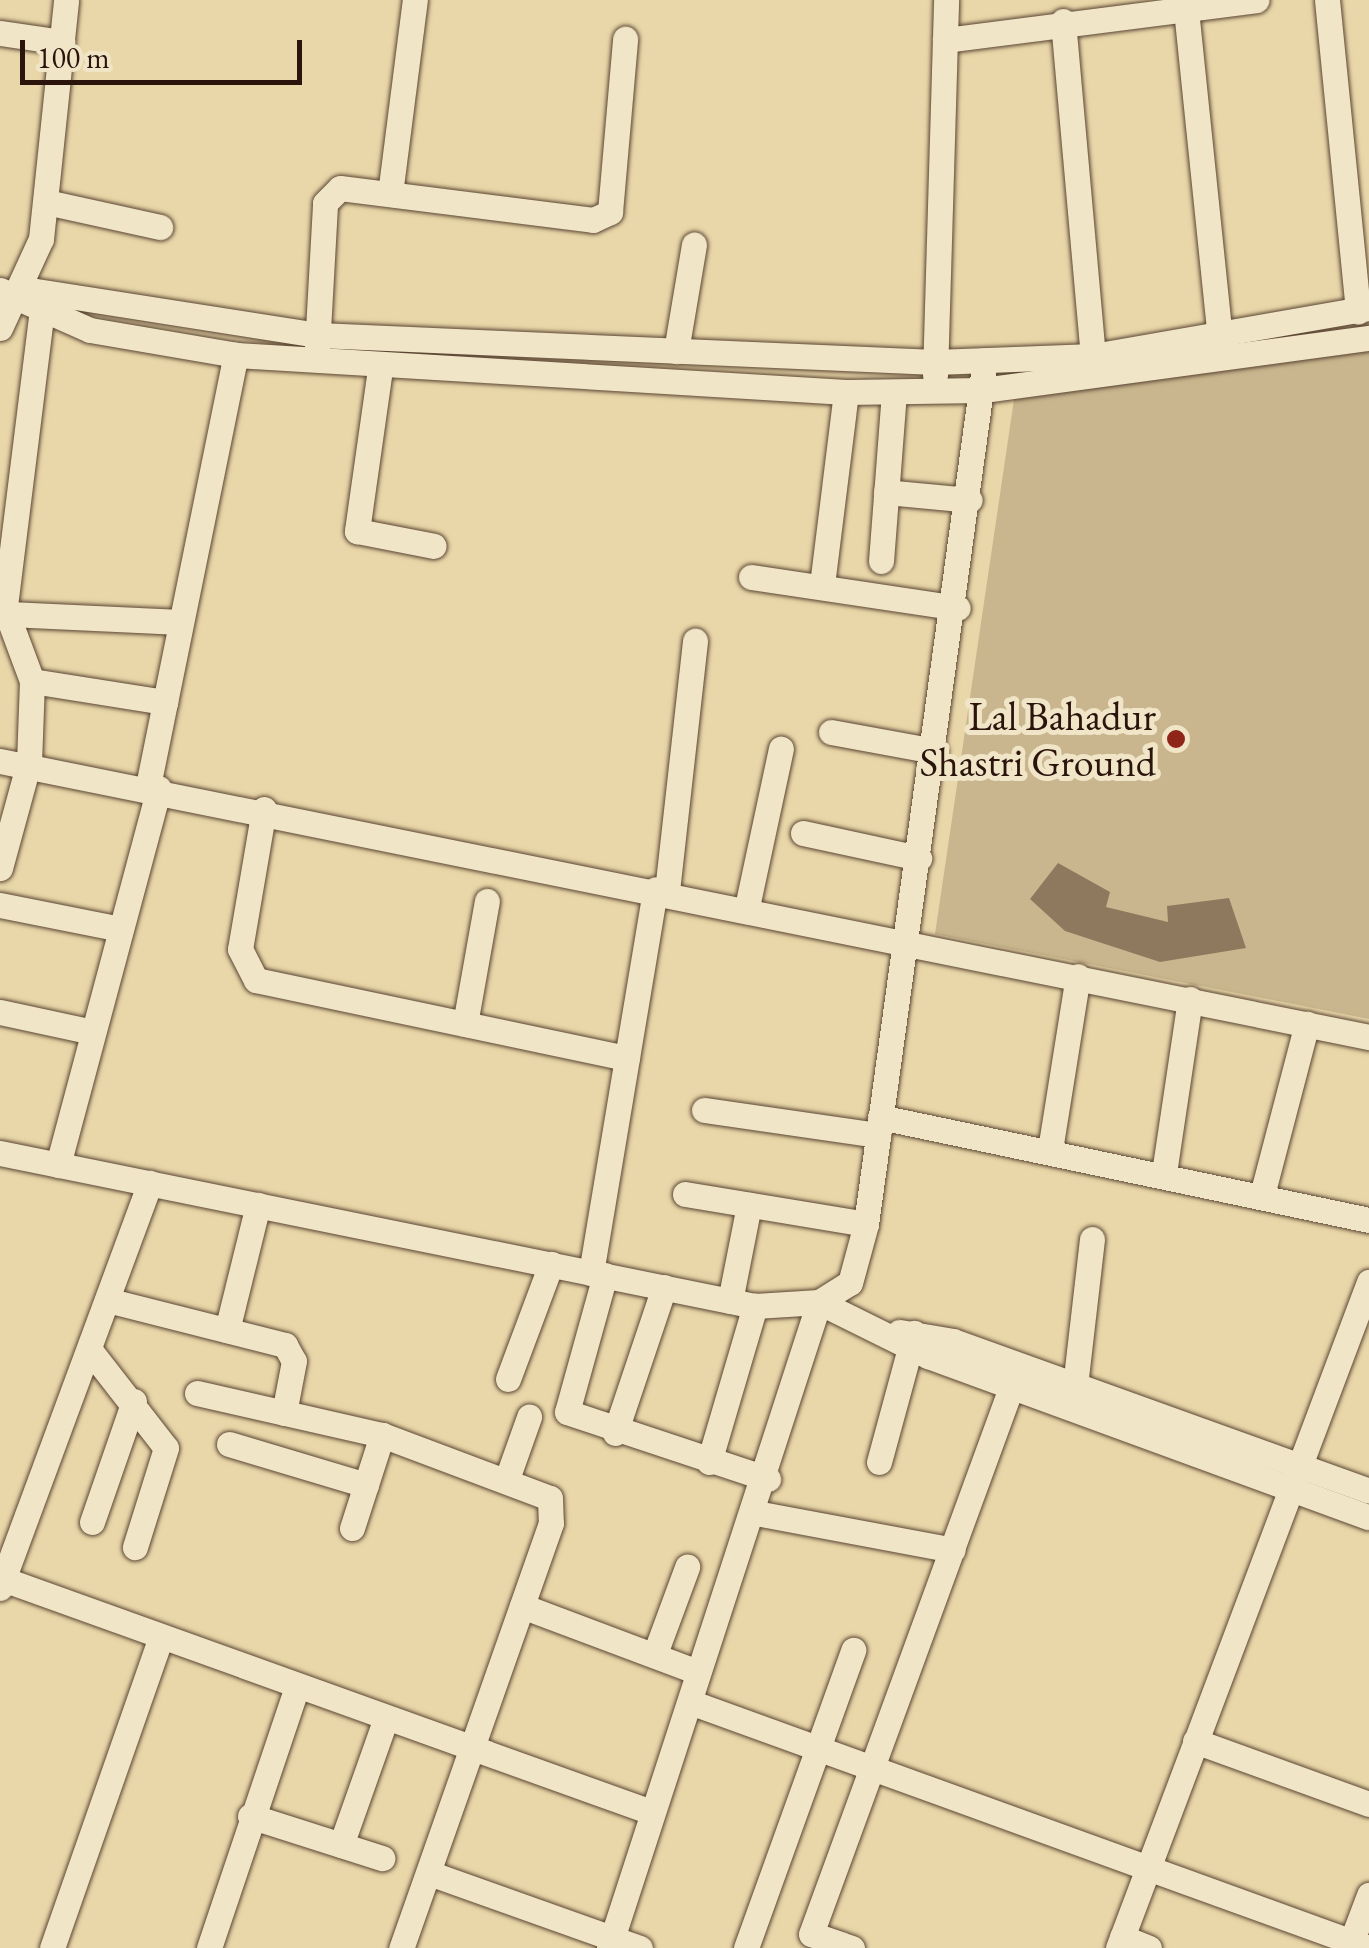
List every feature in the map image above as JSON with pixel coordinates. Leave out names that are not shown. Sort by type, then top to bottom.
[{"type":"street","points":[[0,868],[29,762],[32,681],[5,605],[21,299],[46,202],[66,0]]},
{"type":"street","points":[[390,194],[415,0]]},
{"type":"street","points":[[934,392],[946,0]]},
{"type":"street","points":[[945,40],[1185,5],[1256,0]]},
{"type":"street","points":[[21,299],[318,334],[935,362],[1093,356],[1220,339],[1364,310],[1328,0]]},
{"type":"street","points":[[1185,5],[1220,339]]},
{"type":"street","points":[[1063,21],[1093,356]]},
{"type":"street","points":[[0,33],[62,42]]},
{"type":"street","points":[[316,364],[329,194],[390,194],[602,219],[614,203],[624,39]]},
{"type":"street","points":[[46,202],[160,228]]},
{"type":"street","points":[[676,351],[694,245]]},
{"type":"street","points":[[0,328],[21,299]]},
{"type":"street","points":[[21,299],[236,355],[380,369],[846,392],[983,390],[1369,338]]},
{"type":"street","points":[[58,1165],[121,929],[153,787],[165,702],[236,355]]},
{"type":"street","points":[[610,1944],[698,1672],[768,1479],[820,1302],[850,1283],[866,1224],[958,608],[985,360]]},
{"type":"street","points":[[380,369],[356,531],[434,546]]},
{"type":"street","points":[[822,585],[846,392]]},
{"type":"street","points":[[881,561],[894,392]]},
{"type":"street","points":[[886,492],[970,500]]},
{"type":"street","points":[[751,577],[958,608]]},
{"type":"street","points":[[5,605],[181,622]]},
{"type":"street","points":[[696,641],[661,890],[627,1058],[598,1274],[567,1412],[615,1433],[768,1479]]},
{"type":"street","points":[[32,681],[165,702]]},
{"type":"street","points":[[831,732],[936,751]]},
{"type":"street","points":[[748,907],[781,749]]},
{"type":"street","points":[[0,761],[29,762],[264,809],[1369,1037]]},
{"type":"street","points":[[264,809],[243,967],[256,980],[627,1058]]},
{"type":"street","points":[[803,833],[919,858]]},
{"type":"street","points":[[465,1024],[488,902]]},
{"type":"street","points":[[0,905],[121,929]]},
{"type":"street","points":[[1050,1150],[1078,976]]},
{"type":"street","points":[[1164,1173],[1190,999]]},
{"type":"street","points":[[0,1012],[93,1032]]},
{"type":"street","points":[[1262,1195],[1307,1024]]},
{"type":"street","points":[[704,1110],[879,1126],[1050,1150],[1369,1220]]},
{"type":"street","points":[[0,1153],[743,1303],[820,1302],[907,1336],[1012,1385],[1369,1517]]},
{"type":"street","points":[[150,1183],[1,1582],[651,1812]]},
{"type":"street","points":[[686,1194],[866,1224]]},
{"type":"street","points":[[709,1462],[743,1303],[749,1204]]},
{"type":"street","points":[[227,1330],[258,1205]]},
{"type":"street","points":[[1074,1386],[1092,1239]]},
{"type":"street","points":[[508,1379],[551,1264]]},
{"type":"street","points":[[1150,1948],[1120,1942],[1369,1282]]},
{"type":"street","points":[[615,1433],[664,1288]]},
{"type":"street","points":[[107,1300],[227,1330],[292,1352],[284,1413]]},
{"type":"street","points":[[907,1336],[1074,1386],[1303,1464],[1369,1491]]},
{"type":"street","points":[[880,1462],[907,1336]]},
{"type":"street","points":[[89,1349],[134,1401],[166,1448],[135,1547]]},
{"type":"street","points":[[852,1948],[811,1934],[1012,1385]]},
{"type":"street","points":[[197,1394],[382,1436],[508,1476],[544,1490],[552,1508],[474,1750],[402,1948]]},
{"type":"street","points":[[92,1522],[134,1401]]},
{"type":"street","points":[[508,1476],[529,1418]]},
{"type":"street","points":[[352,1528],[382,1436]]},
{"type":"street","points":[[229,1444],[366,1485]]},
{"type":"street","points":[[756,1513],[953,1550]]},
{"type":"street","points":[[656,1652],[687,1567]]},
{"type":"street","points":[[522,1606],[656,1652],[698,1672]]},
{"type":"street","points":[[52,1948],[160,1636]]},
{"type":"street","points":[[746,1948],[853,1650]]},
{"type":"street","points":[[209,1948],[250,1816],[297,1686]]},
{"type":"street","points":[[690,1702],[1356,1945],[1369,1896]]},
{"type":"street","points":[[341,1845],[386,1718]]},
{"type":"street","points":[[1195,1741],[1369,1804]]},
{"type":"street","points":[[250,1816],[382,1858]]},
{"type":"street","points":[[429,1874],[610,1944],[640,1948]]},
{"type":"shaded area","points":[[1369,325],[1369,1019],[935,934],[1016,386]]},
{"type":"building","points":[[1058,863],[1110,892],[1106,907],[1168,922],[1167,906],[1229,898],[1246,948],[1160,962],[1065,931],[1030,899]]},
{"type":"place","name":"Lal Bahadur Shastri Ground","points":[[1176,739]]}]
